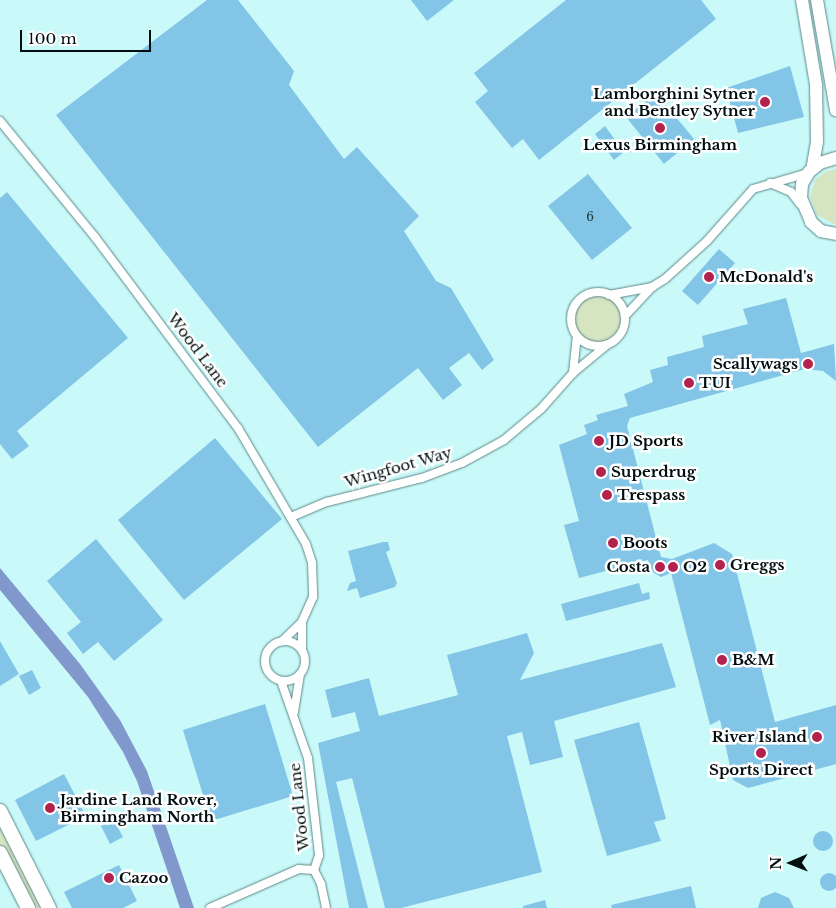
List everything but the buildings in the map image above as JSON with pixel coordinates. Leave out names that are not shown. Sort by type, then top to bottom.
[{"type":"highway","points":[[0,811],[49,908]]},
{"type":"highway","points":[[0,853],[28,908]]},
{"type":"main road","points":[[802,0],[816,86],[817,142],[810,171],[802,184],[801,206],[811,222],[834,235]]},
{"type":"main road","points":[[817,0],[836,110]]},
{"type":"main road","points":[[810,171],[836,158]]},
{"type":"street","name":"Wood Lane","points":[[0,121],[95,237],[191,363],[238,428],[306,544],[314,583],[309,611],[302,622],[282,641]]},
{"type":"street","points":[[577,337],[591,345],[607,345],[621,334],[625,316],[652,287],[676,271],[707,241],[740,200],[753,189],[767,182],[810,171]]},
{"type":"street","points":[[767,182],[791,192],[801,206]]},
{"type":"street","points":[[573,374],[577,337],[571,319],[577,302],[592,293],[609,295],[652,287]]},
{"type":"street","points":[[609,295],[617,300],[625,316]]},
{"type":"street","name":"Wingfoot Way","points":[[291,517],[327,502],[422,478],[462,463],[504,440],[540,410],[573,374],[607,345]]},
{"type":"street","name":"Wood Lane","points":[[302,622],[302,650]]},
{"type":"street","points":[[282,641],[293,642],[302,650],[305,662],[300,674],[281,681],[270,674],[265,662],[269,650],[282,641]]},
{"type":"street","name":"Wood Lane","points":[[294,713],[300,674]]},
{"type":"street","name":"Wood Lane","points":[[281,681],[294,713],[312,780],[319,855],[314,870],[321,884],[326,908]]},
{"type":"street","name":"Wood Lane","points":[[210,908],[299,869],[314,870]]},
{"type":"green space","points":[[836,169],[836,225],[817,215],[810,198],[815,180],[825,172]]},
{"type":"green space","points":[[594,296],[602,296],[611,300],[617,306],[621,319],[617,332],[611,338],[602,342],[594,342],[585,338],[579,332],[575,323],[575,315],[579,306],[585,300]]},
{"type":"green space","points":[[0,826],[42,908],[35,908],[0,845]]},
{"type":"water","points":[[0,568],[80,664],[120,720],[147,771],[194,908],[180,908],[137,781],[123,752],[88,697],[0,590]]},
{"type":"place","name":"Lamborghini Sytner and Bentley Sytner","points":[[765,102]]},
{"type":"place","name":"Lexus Birmingham","points":[[660,128]]},
{"type":"place","name":"McDonald's","points":[[709,277]]},
{"type":"place","name":"Scallywags","points":[[808,364]]},
{"type":"place","name":"TUI","points":[[689,383]]},
{"type":"place","name":"JD Sports","points":[[599,441]]},
{"type":"place","name":"Superdrug","points":[[601,472]]},
{"type":"place","name":"Trespass","points":[[607,495]]},
{"type":"place","name":"Boots","points":[[613,543]]},
{"type":"place","name":"Greggs","points":[[720,565]]},
{"type":"place","name":"Costa","points":[[660,567]]},
{"type":"place","name":"O2","points":[[673,567]]},
{"type":"place","name":"B&M","points":[[722,660]]},
{"type":"place","name":"River Island","points":[[817,737]]},
{"type":"place","name":"Sports Direct","points":[[761,753]]},
{"type":"place","name":"Jardine Land Rover, Birmingham North","points":[[50,808]]},
{"type":"place","name":"Cazoo","points":[[109,878]]}]
